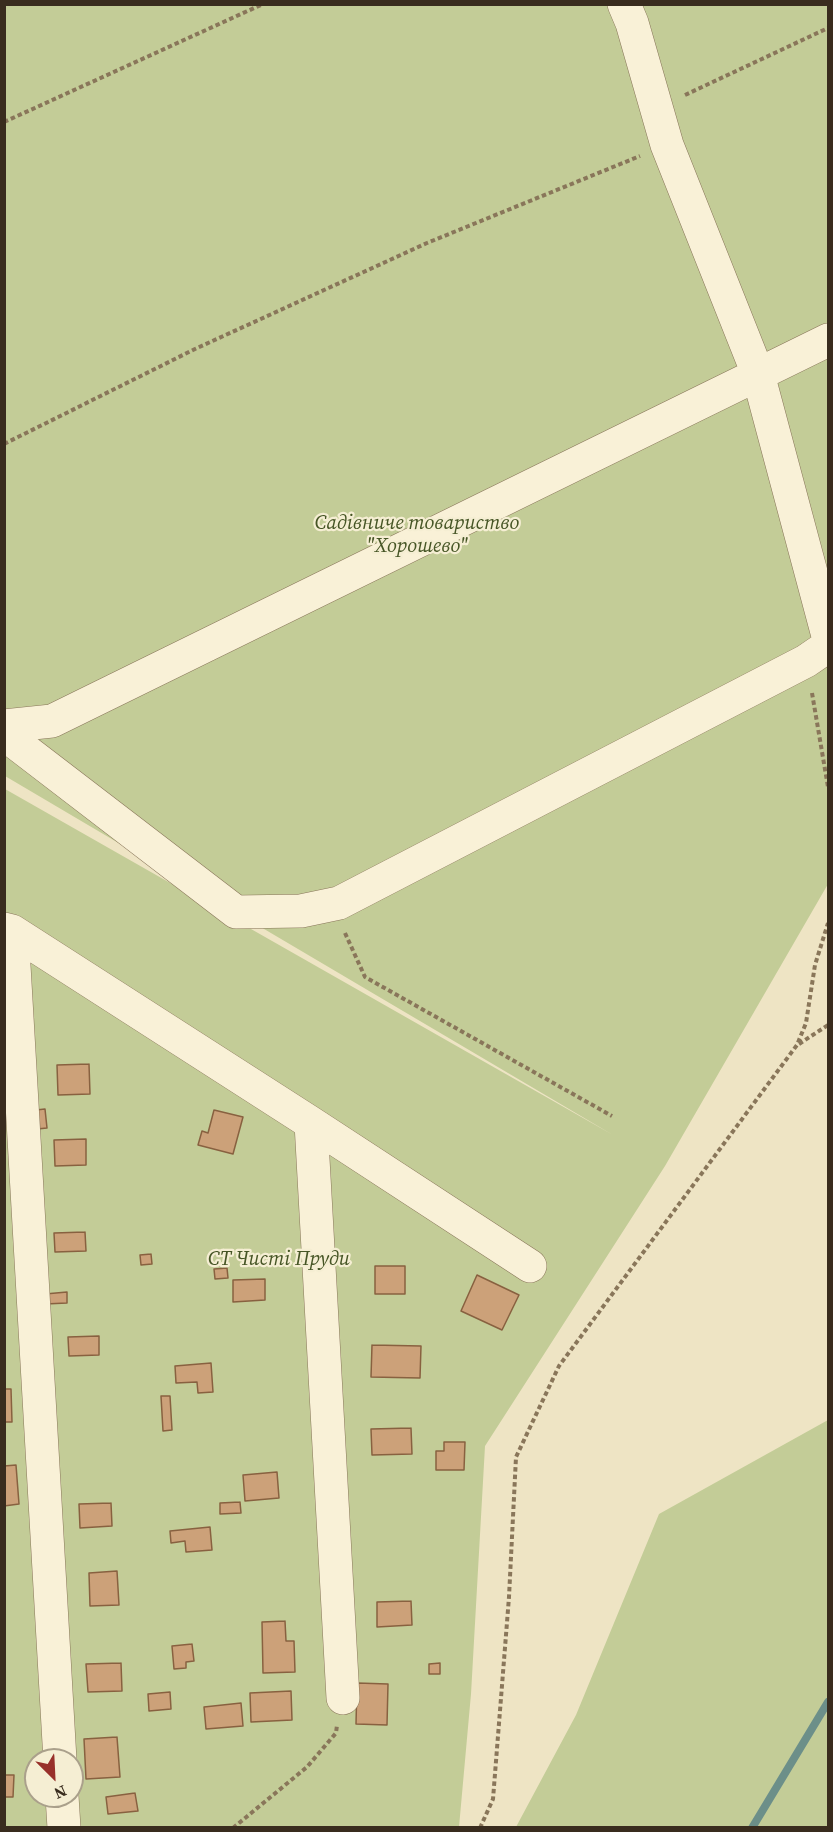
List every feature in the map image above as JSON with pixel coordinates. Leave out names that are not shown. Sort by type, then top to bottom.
[{"type":"lane","points":[[624,4],[632,23],[667,145],[758,374],[828,636]]},
{"type":"lane","points":[[4,726],[52,721],[828,340]]},
{"type":"lane","points":[[4,734],[236,912],[301,911],[339,903],[817,653]]},
{"type":"lane","points":[[8,930],[530,1266]]},
{"type":"lane","points":[[8,930],[59,1748]]},
{"type":"lane","points":[[311,1123],[343,1698]]},
{"type":"lane","points":[[63,1808],[64,1827]]},
{"type":"path","points":[[4,122],[263,4]]},
{"type":"path","points":[[657,109],[828,28]]},
{"type":"path","points":[[4,444],[195,349],[427,243],[667,145]]},
{"type":"path","points":[[817,653],[828,787]]},
{"type":"path","points":[[339,903],[345,933],[365,978],[612,1116]]},
{"type":"path","points":[[480,1827],[493,1798],[509,1597],[516,1457],[559,1366],[797,1045],[806,1023],[815,965],[828,923]]},
{"type":"path","points":[[797,1045],[828,1025]]},
{"type":"path","points":[[233,1827],[314,1759],[336,1733],[343,1698]]},
{"type":"green space","name":"Садівниче товариство \"Хорошево\"","points":[[5,5],[828,5],[828,884],[665,1166],[485,1446],[471,1694],[459,1827],[5,1827],[5,789],[613,1135],[5,776]]},
{"type":"green space","points":[[828,1420],[828,1827],[516,1827],[576,1715],[659,1514]]},
{"type":"building","points":[[89,1064],[90,1094],[58,1095],[57,1065]]},
{"type":"building","points":[[45,1109],[47,1128],[37,1129],[36,1110]]},
{"type":"building","points":[[214,1110],[243,1117],[233,1154],[198,1145],[202,1131],[208,1133]]},
{"type":"building","points":[[86,1139],[86,1165],[55,1166],[54,1140]]},
{"type":"building","points":[[85,1232],[86,1251],[55,1252],[54,1233]]},
{"type":"building","points":[[151,1254],[152,1264],[141,1265],[140,1255]]},
{"type":"building","points":[[375,1266],[405,1266],[405,1294],[375,1294]]},
{"type":"building","points":[[227,1268],[228,1278],[215,1279],[214,1269]]},
{"type":"building","points":[[477,1275],[519,1295],[502,1330],[461,1311]]},
{"type":"building","points":[[265,1279],[265,1300],[233,1302],[233,1280]]},
{"type":"building","points":[[67,1292],[67,1303],[45,1304],[45,1294]]},
{"type":"building","points":[[99,1336],[99,1355],[69,1356],[68,1337]]},
{"type":"building","points":[[372,1345],[421,1346],[420,1378],[371,1377]]},
{"type":"building","points":[[211,1363],[213,1392],[198,1393],[197,1382],[176,1383],[175,1366]]},
{"type":"building","points":[[4,1389],[11,1389],[12,1422],[4,1422]]},
{"type":"building","points":[[161,1396],[170,1396],[172,1430],[163,1431]]},
{"type":"building","points":[[411,1428],[412,1454],[372,1455],[371,1429]]},
{"type":"building","points":[[444,1442],[465,1442],[464,1470],[436,1470],[436,1451],[444,1451]]},
{"type":"building","points":[[16,1465],[19,1504],[4,1506],[4,1466]]},
{"type":"building","points":[[277,1472],[279,1498],[245,1501],[243,1475]]},
{"type":"building","points":[[240,1502],[241,1513],[220,1514],[220,1503]]},
{"type":"building","points":[[111,1503],[112,1526],[80,1528],[79,1504]]},
{"type":"building","points":[[210,1527],[212,1550],[186,1552],[185,1541],[171,1543],[170,1531]]},
{"type":"building","points":[[117,1571],[119,1605],[90,1606],[89,1573]]},
{"type":"building","points":[[411,1601],[412,1625],[377,1627],[377,1602]]},
{"type":"building","points":[[285,1621],[286,1641],[294,1641],[295,1672],[263,1673],[262,1622]]},
{"type":"building","points":[[192,1644],[194,1661],[186,1662],[186,1668],[174,1669],[172,1646]]},
{"type":"building","points":[[121,1663],[122,1691],[88,1692],[86,1664]]},
{"type":"building","points":[[440,1663],[440,1674],[429,1674],[429,1664]]},
{"type":"building","points":[[357,1683],[388,1684],[387,1725],[356,1724]]},
{"type":"building","points":[[291,1691],[292,1720],[251,1722],[250,1693]]},
{"type":"building","points":[[170,1692],[171,1709],[149,1711],[148,1694]]},
{"type":"building","points":[[241,1703],[243,1726],[206,1729],[204,1707]]},
{"type":"building","points":[[117,1737],[120,1777],[86,1779],[84,1739]]},
{"type":"building","points":[[4,1775],[14,1775],[13,1797],[4,1797]]},
{"type":"building","points":[[135,1793],[138,1811],[108,1814],[106,1797]]},
{"type":"waterway","points":[[752,1828],[828,1702]]},
{"type":"park label","name":"СТ Чисті Пруди","points":[[279,1260]]}]
